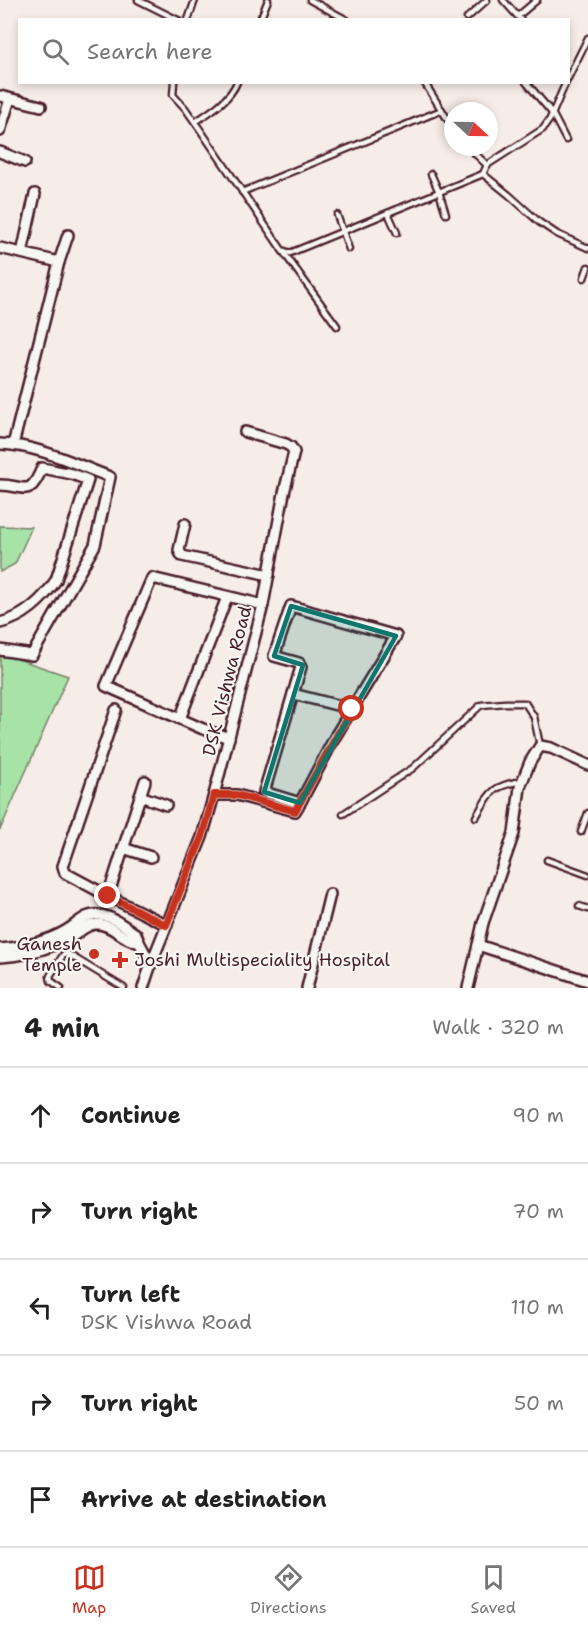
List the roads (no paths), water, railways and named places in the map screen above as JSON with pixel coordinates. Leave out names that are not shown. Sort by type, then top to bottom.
[{"type":"street","points":[[0,131],[5,97],[41,106]]},
{"type":"street","points":[[0,152],[25,162]]},
{"type":"street","points":[[22,253],[34,194]]},
{"type":"street","points":[[13,445],[59,262],[68,235]]},
{"type":"street","points":[[0,248],[59,262]]},
{"type":"street","name":"DSK Vishwa Road","points":[[143,988],[202,837],[214,795],[263,605],[293,449],[286,444],[245,432]]},
{"type":"street","points":[[0,444],[44,452],[110,477],[95,545],[32,655],[0,650]]},
{"type":"street","points":[[0,485],[27,489],[35,484],[42,468],[88,480],[56,580],[32,607],[16,618],[0,623]]},
{"type":"street","points":[[185,524],[179,550],[182,556],[269,575]]},
{"type":"street","points":[[229,738],[106,687],[152,578],[263,605]]},
{"type":"street","points":[[180,719],[227,597]]},
{"type":"street","points":[[214,795],[237,795],[295,811],[300,803],[352,709],[396,636],[291,606],[274,656],[299,663],[301,667],[264,792],[300,803]]},
{"type":"street","points":[[293,694],[352,709]]},
{"type":"street","points":[[116,710],[63,866],[65,873],[166,925]]},
{"type":"street","points":[[468,988],[483,923],[514,833],[520,787],[530,762],[540,746],[551,748],[588,765]]},
{"type":"street","points":[[108,896],[145,781]]},
{"type":"street","points":[[140,796],[166,805]]},
{"type":"street","points":[[123,848],[151,857]]},
{"type":"street","points":[[307,988],[330,894]]},
{"type":"street","points":[[0,949],[20,948],[44,940],[67,930],[84,917],[97,914],[108,917],[136,934],[151,964]]},
{"type":"street","points":[[0,957],[21,956],[47,948],[71,938],[88,925],[97,923],[105,925],[132,942],[139,942]]},
{"type":"street","points":[[478,945],[588,981]]},
{"type":"lane","points":[[138,0],[174,18]]},
{"type":"lane","points":[[189,18],[195,0]]},
{"type":"lane","points":[[261,18],[267,0]]},
{"type":"lane","points":[[310,0],[338,17]]},
{"type":"lane","points":[[467,18],[487,0]]},
{"type":"lane","points":[[503,0],[520,18],[537,0]]},
{"type":"lane","points":[[570,74],[588,38]]},
{"type":"lane","points":[[174,84],[173,95],[195,122],[337,326]]},
{"type":"lane","points":[[195,122],[212,111],[233,91],[236,84]]},
{"type":"lane","points":[[425,84],[444,113]]},
{"type":"lane","points":[[528,84],[552,113],[566,140]]},
{"type":"lane","points":[[282,250],[290,253],[483,174],[487,165],[543,129],[565,84]]},
{"type":"lane","points":[[242,192],[442,110]]},
{"type":"lane","points":[[478,156],[487,165]]},
{"type":"lane","points":[[431,174],[446,214]]},
{"type":"lane","points":[[483,174],[539,222],[557,234],[588,248]]},
{"type":"lane","points":[[388,213],[397,233]]},
{"type":"lane","points":[[337,214],[349,249]]},
{"type":"lane","points":[[584,278],[588,267]]},
{"type":"lane","points":[[343,814],[413,768],[481,705],[525,704],[534,717],[540,746]]},
{"type":"lane","points":[[476,817],[494,789],[522,781]]},
{"type":"lane","points":[[581,832],[588,813]]},
{"type":"lane","points":[[547,860],[588,875]]},
{"type":"lane","points":[[579,906],[588,909]]},
{"type":"lane","points":[[62,988],[51,981],[50,976],[63,955],[68,954],[124,988]]},
{"type":"place","name":"Ganesh Temple","points":[[94,954]]},
{"type":"place","name":"Joshi Multispeciality Hospital","points":[[120,960]]}]
